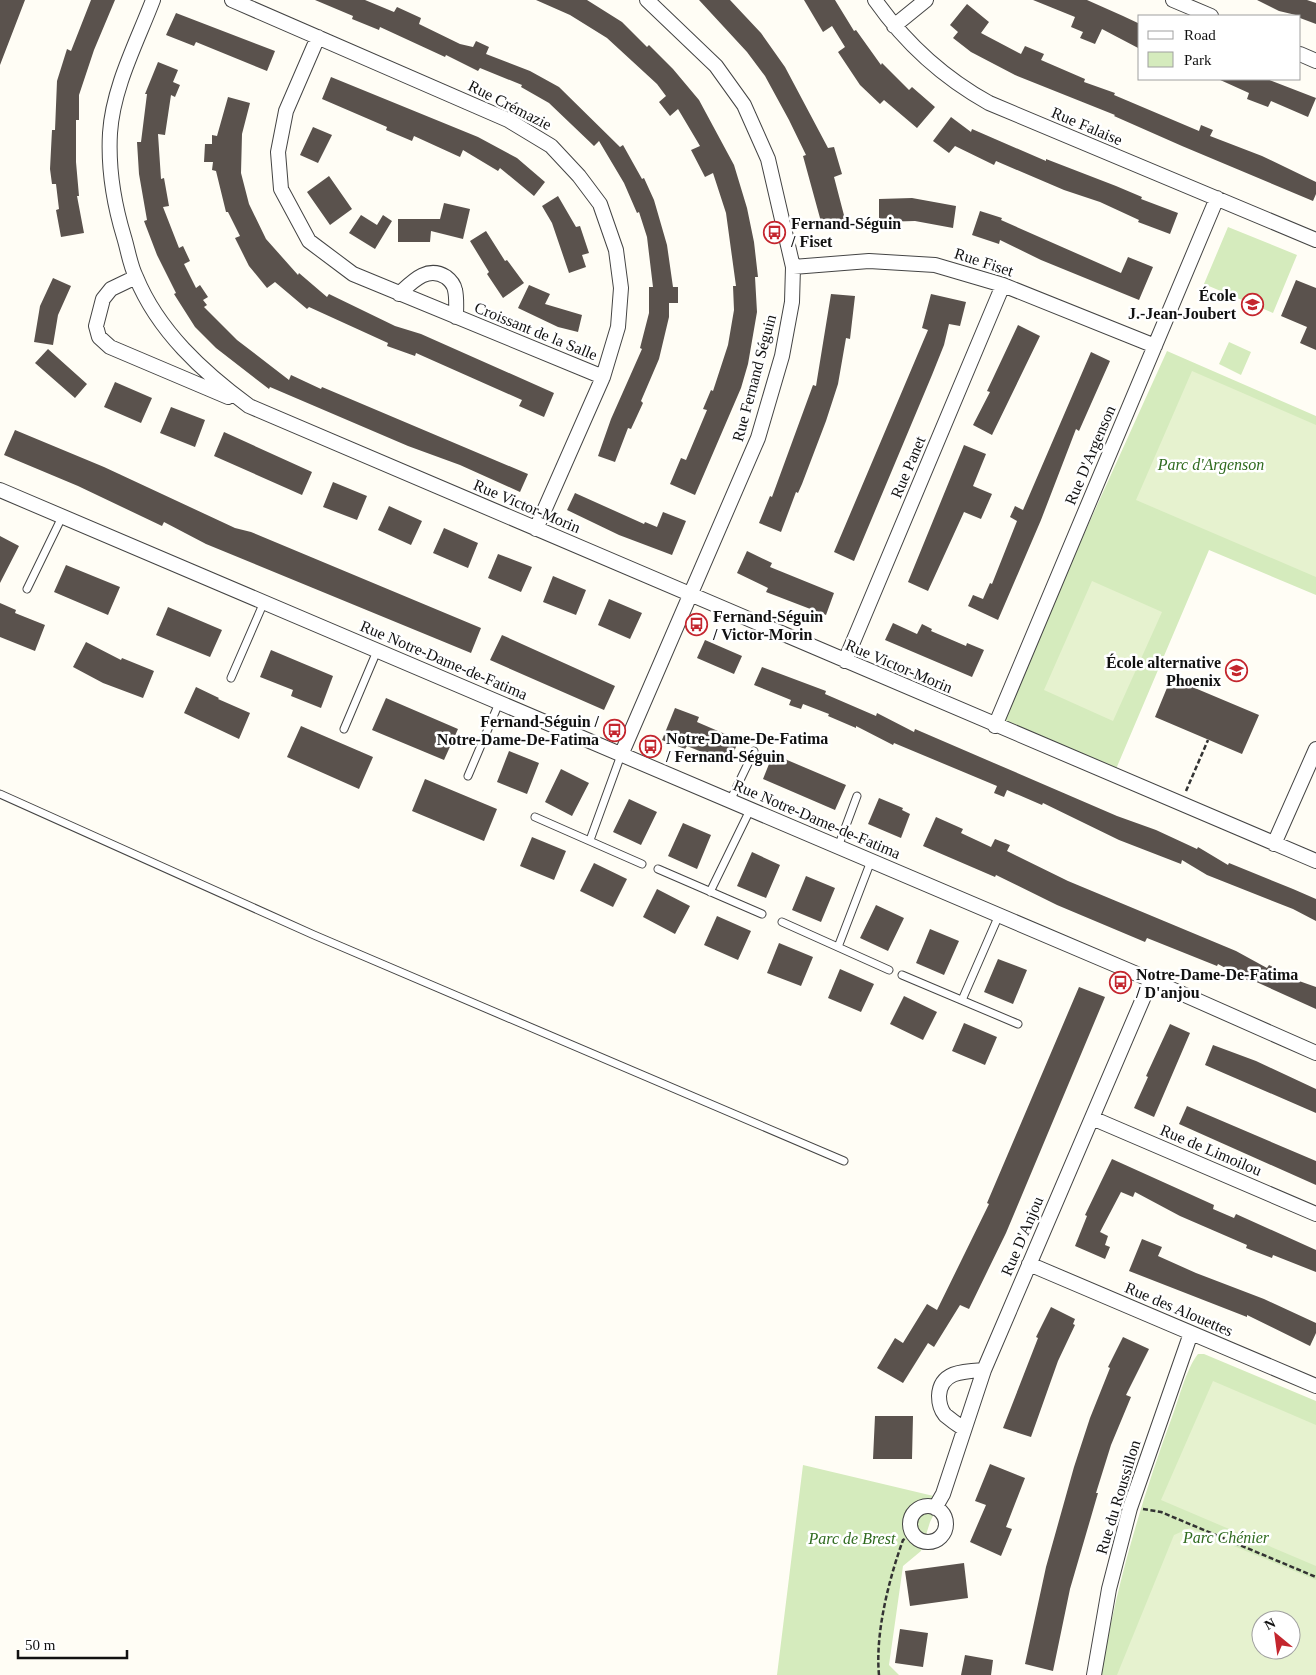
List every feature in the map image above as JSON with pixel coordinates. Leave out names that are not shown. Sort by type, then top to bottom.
[{"type":"street","points":[[136,277],[114,204],[110,132],[119,88],[153,0]]},
{"type":"street","name":"Rue Crémazie","points":[[232,0],[508,120],[551,146],[579,176],[600,204],[616,250],[621,288],[618,327],[603,378],[536,529]]},
{"type":"street","name":"Rue Falaise","points":[[875,0],[894,26],[918,52],[944,74],[989,103],[1316,240]]},
{"type":"street","points":[[894,26],[926,0]]},
{"type":"street","points":[[1173,0],[1209,15]]},
{"type":"street","name":"Rue Fernand Séguin","points":[[621,754],[758,438],[782,356],[792,302],[793,266],[768,159],[744,105],[716,66],[651,1]]},
{"type":"street","name":"Croissant de la Salle","points":[[318,37],[286,110],[278,152],[281,189],[309,241],[353,274],[603,378]]},
{"type":"street","points":[[1301,54],[1316,61]]},
{"type":"street","name":"Rue D'Argenson","points":[[995,726],[1217,198]]},
{"type":"street","name":"Rue Fiset","points":[[793,266],[868,260],[935,265],[1003,285],[1155,346]]},
{"type":"street","name":"Croissant de la Salle","points":[[399,294],[417,277],[428,273],[439,273],[450,280],[455,289],[456,318]]},
{"type":"street","name":"Rue Victor-Morin","points":[[249,406],[212,379],[185,352],[154,311],[136,277],[111,289],[103,299],[96,326],[99,337],[110,347],[995,726],[1316,861]]},
{"type":"street","name":"Rue Panet","points":[[845,661],[1003,285]]},
{"type":"street","name":"Rue Notre-Dame-de-Fatima","points":[[0,490],[1151,980],[1316,1053]]},
{"type":"street","points":[[1274,844],[1316,748]]},
{"type":"street","name":"Rue D'Anjou","points":[[935,1508],[943,1494],[984,1370],[1151,980]]},
{"type":"street","name":"Rue de Limoilou","points":[[1092,1118],[1316,1214]]},
{"type":"street","name":"Rue des Alouettes","points":[[1029,1264],[1316,1386]]},
{"type":"street","name":"Rue du Roussillon","points":[[1094,1675],[1109,1589],[1130,1508],[1191,1333]]},
{"type":"street","points":[[964,1429],[942,1410],[939,1401],[940,1391],[946,1379],[952,1374],[963,1371],[984,1370]]},
{"type":"street","points":[[926,1506],[935,1508],[945,1519],[944,1531],[936,1540],[923,1541],[913,1534],[910,1523],[915,1512],[926,1506]]},
{"type":"lane","points":[[27,589],[62,517]]},
{"type":"lane","points":[[232,678],[264,602]]},
{"type":"lane","points":[[344,729],[377,650]]},
{"type":"lane","points":[[468,776],[499,703]]},
{"type":"lane","points":[[730,801],[754,751]]},
{"type":"lane","points":[[590,840],[621,754]]},
{"type":"lane","points":[[0,794],[314,935],[844,1161]]},
{"type":"lane","points":[[838,847],[857,796]]},
{"type":"lane","points":[[710,892],[750,810]]},
{"type":"lane","points":[[535,817],[642,864]]},
{"type":"lane","points":[[838,947],[871,861]]},
{"type":"lane","points":[[658,869],[762,914]]},
{"type":"lane","points":[[962,1000],[999,915]]},
{"type":"lane","points":[[782,922],[889,970]]},
{"type":"lane","points":[[902,975],[1018,1024]]},
{"type":"path","points":[[1180,804],[1208,740]]},
{"type":"path","points":[[1130,1508],[1161,1512],[1316,1577]]},
{"type":"path","points":[[878,1675],[888,1585],[903,1540],[913,1534]]},
{"type":"green space","points":[[1228,227],[1297,255],[1273,313],[1204,284]]},
{"type":"green space","points":[[1229,342],[1251,352],[1241,375],[1219,364]]},
{"type":"green space","name":"Parc d'Argenson","points":[[1167,351],[1316,416],[1316,595],[1209,550],[1116,769],[998,724]]},
{"type":"green space","points":[[1192,371],[1316,425],[1316,577],[1136,500]]},
{"type":"green space","points":[[1092,581],[1162,612],[1113,721],[1044,690]]},
{"type":"green space","name":"Parc Chénier","points":[[1198,1354],[1204,1354],[1316,1401],[1316,1675],[1101,1675],[1114,1609],[1130,1544],[1190,1368]]},
{"type":"green space","points":[[1213,1381],[1316,1425],[1316,1566],[1161,1500]]},
{"type":"green space","name":"Parc de Brest","points":[[803,1465],[942,1498],[930,1522],[921,1551],[903,1566],[889,1665],[899,1675],[777,1675]]},
{"type":"green space","points":[[1190,1528],[1316,1580],[1316,1675],[1117,1675],[1174,1535]]},
{"type":"building","points":[[0,0],[25,0],[0,65]]},
{"type":"building","points":[[91,0],[115,0],[94,50],[79,95],[79,120],[76,120],[76,162],[79,196],[77,196],[84,233],[61,237],[56,210],[59,209],[56,184],[52,184],[50,169],[52,130],[55,130],[57,81],[67,49],[71,51]]},
{"type":"building","points":[[315,0],[365,0],[394,12],[397,7],[421,18],[419,24],[460,44],[473,47],[476,41],[489,47],[486,54],[530,71],[559,87],[620,147],[623,145],[642,179],[644,178],[654,200],[667,245],[673,287],[678,287],[678,303],[669,303],[669,317],[659,359],[641,401],[643,403],[631,429],[628,428],[615,462],[598,456],[611,419],[642,349],[640,348],[649,313],[649,287],[653,287],[647,237],[639,212],[637,213],[624,183],[599,141],[594,146],[549,103],[521,87],[522,85],[480,68],[478,71],[380,27],[379,30],[352,19],[353,16]]},
{"type":"building","points":[[536,0],[587,0],[622,22],[673,69],[699,100],[734,165],[747,208],[754,242],[758,277],[755,277],[757,312],[748,364],[741,388],[695,495],[670,484],[681,458],[686,460],[707,410],[703,409],[711,390],[713,391],[728,345],[734,310],[733,286],[736,286],[726,213],[713,173],[705,177],[691,150],[700,146],[678,109],[670,116],[659,102],[666,96],[657,84],[607,38],[570,15]]},
{"type":"building","points":[[699,0],[730,0],[761,33],[785,67],[828,148],[834,147],[842,174],[834,177],[846,223],[823,229],[803,156],[806,155],[789,120],[765,76],[747,52]]},
{"type":"building","points":[[804,0],[835,0],[854,31],[856,30],[881,65],[882,63],[909,90],[912,87],[935,107],[917,128],[884,100],[880,104],[860,85],[838,52],[845,47],[832,26],[823,32]]},
{"type":"building","points":[[1033,0],[1087,0],[1123,16],[1138,23],[1138,48],[1102,29],[1095,44],[1080,38],[1083,32],[1071,27],[1075,17]]},
{"type":"building","points":[[1257,0],[1307,0],[1316,3],[1316,24],[1301,18],[1301,15],[1279,11]]},
{"type":"building","points":[[967,4],[989,22],[981,33],[1021,54],[1025,46],[1044,54],[1041,60],[1085,79],[1084,82],[1115,93],[1114,95],[1199,131],[1201,125],[1213,130],[1210,136],[1262,156],[1316,182],[1316,194],[1313,201],[1182,146],[1115,115],[1015,75],[971,52],[953,38],[958,32],[950,25]]},
{"type":"building","points":[[176,13],[275,51],[267,71],[196,42],[194,46],[166,35]]},
{"type":"building","points":[[158,62],[178,70],[173,82],[180,85],[175,97],[171,95],[165,135],[158,134],[161,179],[164,178],[169,206],[163,207],[179,248],[183,246],[190,261],[184,264],[196,288],[200,285],[208,297],[203,300],[207,305],[204,307],[237,340],[289,380],[291,375],[321,389],[322,387],[528,474],[520,492],[460,465],[408,446],[270,387],[269,389],[216,348],[195,327],[174,294],[176,293],[157,255],[144,221],[147,220],[139,174],[137,142],[141,142],[147,94],[145,94]]},
{"type":"building","points":[[331,77],[478,137],[517,158],[545,182],[534,196],[500,168],[498,171],[463,150],[460,157],[414,136],[412,141],[386,130],[387,127],[322,99]]},
{"type":"building","points":[[1220,80],[1270,80],[1316,98],[1308,117],[1271,101],[1268,107],[1247,99],[1249,93]]},
{"type":"building","points":[[228,97],[250,103],[242,134],[241,173],[249,204],[266,239],[298,275],[299,273],[327,297],[329,294],[395,326],[421,334],[554,393],[544,417],[519,406],[522,400],[416,353],[415,356],[387,346],[388,343],[309,307],[307,309],[275,282],[267,288],[249,266],[235,238],[240,236],[228,212],[226,212],[216,171],[212,170],[213,162],[204,162],[205,144],[212,144],[212,135],[217,136]]},
{"type":"building","points":[[951,117],[971,132],[972,129],[1046,161],[1046,159],[1116,186],[1142,197],[1141,199],[1178,213],[1170,234],[1138,222],[1139,220],[1100,202],[1064,190],[996,161],[994,165],[955,146],[949,153],[933,141]]},
{"type":"building","points":[[313,127],[332,135],[318,163],[300,155]]},
{"type":"building","points":[[329,176],[352,209],[330,225],[307,192]]},
{"type":"building","points":[[558,196],[576,227],[580,226],[589,253],[582,255],[586,267],[569,273],[552,223],[542,206]]},
{"type":"building","points":[[912,198],[956,206],[953,228],[915,221],[879,222],[879,199]]},
{"type":"building","points":[[444,203],[470,209],[463,239],[431,231],[430,242],[398,242],[398,219],[440,219]]},
{"type":"building","points":[[980,211],[1002,218],[1001,220],[1121,273],[1128,257],[1153,267],[1139,300],[1041,260],[1000,240],[999,244],[972,235]]},
{"type":"building","points":[[361,215],[377,225],[383,215],[392,221],[375,249],[349,233]]},
{"type":"building","points":[[486,231],[505,261],[507,260],[524,283],[503,298],[487,274],[489,272],[470,241]]},
{"type":"building","points":[[53,278],[71,286],[58,315],[53,345],[34,342],[40,306]]},
{"type":"building","points":[[1296,280],[1316,288],[1316,350],[1300,343],[1307,327],[1281,316]]},
{"type":"building","points":[[529,285],[550,294],[545,304],[582,315],[578,332],[558,327],[518,308]]},
{"type":"building","points":[[831,294],[855,296],[850,339],[846,338],[838,384],[826,421],[781,532],[759,523],[770,496],[772,497],[813,385],[816,386]]},
{"type":"building","points":[[931,294],[966,302],[960,326],[949,324],[944,345],[932,375],[854,561],[834,552],[928,330],[922,328]]},
{"type":"building","points":[[1018,325],[1040,336],[992,435],[973,425],[990,392],[987,391]]},
{"type":"building","points":[[48,349],[87,384],[75,398],[35,363]]},
{"type":"building","points":[[1091,352],[1110,361],[1079,431],[1076,429],[1041,520],[998,620],[968,606],[973,595],[983,599],[990,583],[992,584],[1017,521],[1010,517],[1015,506],[1023,510]]},
{"type":"building","points":[[115,382],[152,398],[141,423],[104,407]]},
{"type":"building","points":[[171,407],[205,420],[195,447],[160,433]]},
{"type":"building","points":[[15,430],[104,467],[235,528],[251,532],[481,628],[471,653],[206,544],[164,522],[162,526],[78,486],[4,455]]},
{"type":"building","points":[[224,432],[312,472],[302,495],[214,456]]},
{"type":"building","points":[[964,445],[986,454],[973,486],[992,494],[981,519],[964,512],[928,591],[908,582]]},
{"type":"building","points":[[333,482],[367,496],[357,520],[323,507]]},
{"type":"building","points":[[575,493],[644,524],[645,522],[657,527],[663,512],[686,521],[672,555],[619,535],[567,510]]},
{"type":"building","points":[[389,506],[422,521],[411,545],[378,530]]},
{"type":"building","points":[[444,528],[478,543],[468,568],[433,553]]},
{"type":"building","points":[[0,536],[19,546],[0,583]]},
{"type":"building","points":[[747,551],[772,563],[770,567],[834,593],[826,615],[766,592],[768,588],[737,573]]},
{"type":"building","points":[[498,554],[532,567],[521,592],[488,578]]},
{"type":"building","points":[[66,565],[120,587],[108,615],[54,592]]},
{"type":"building","points":[[553,576],[586,590],[576,615],[543,602]]},
{"type":"building","points":[[609,599],[642,613],[630,639],[598,625]]},
{"type":"building","points":[[0,603],[16,610],[15,613],[45,625],[35,651],[0,637]]},
{"type":"building","points":[[168,607],[222,630],[210,657],[156,635]]},
{"type":"building","points":[[893,623],[917,634],[922,624],[932,629],[931,631],[966,646],[967,643],[984,650],[972,677],[885,640]]},
{"type":"building","points":[[502,635],[615,686],[604,710],[490,660]]},
{"type":"building","points":[[705,640],[742,656],[734,674],[697,658]]},
{"type":"building","points":[[86,642],[121,660],[122,658],[154,671],[143,698],[103,683],[73,667]]},
{"type":"building","points":[[271,650],[333,676],[321,708],[291,696],[293,690],[260,677]]},
{"type":"building","points":[[762,667],[826,691],[825,694],[876,716],[877,713],[914,732],[915,729],[1117,816],[1156,830],[1197,849],[1198,847],[1228,865],[1229,863],[1316,899],[1316,921],[1293,909],[1207,875],[1182,860],[1181,864],[1119,840],[1043,803],[1042,805],[1007,790],[1004,797],[994,793],[997,786],[894,743],[893,745],[856,726],[856,728],[828,716],[829,714],[803,704],[801,709],[789,705],[791,700],[754,685]]},
{"type":"building","points":[[1171,678],[1259,715],[1242,754],[1155,717]]},
{"type":"building","points":[[196,687],[250,713],[239,739],[184,713]]},
{"type":"building","points":[[386,698],[458,729],[444,760],[372,730]]},
{"type":"building","points":[[675,708],[699,717],[697,722],[739,740],[729,763],[687,746],[685,749],[662,740]]},
{"type":"building","points":[[301,726],[373,757],[359,789],[287,757]]},
{"type":"building","points":[[509,751],[539,763],[527,794],[497,782]]},
{"type":"building","points":[[773,754],[846,785],[835,810],[763,779]]},
{"type":"building","points":[[561,769],[589,783],[572,816],[545,802]]},
{"type":"building","points":[[425,779],[497,809],[484,841],[412,811]]},
{"type":"building","points":[[879,798],[903,808],[902,810],[910,814],[901,838],[868,824]]},
{"type":"building","points":[[629,799],[657,812],[641,845],[613,832]]},
{"type":"building","points":[[936,817],[963,829],[961,833],[991,847],[995,839],[1010,845],[1007,851],[1068,881],[1236,951],[1267,968],[1269,965],[1299,981],[1316,987],[1316,1009],[1252,980],[1251,982],[1218,964],[1217,966],[1147,938],[1145,942],[1057,905],[996,875],[995,877],[923,846]]},
{"type":"building","points":[[683,823],[711,835],[697,869],[668,856]]},
{"type":"building","points":[[532,837],[566,851],[554,880],[520,866]]},
{"type":"building","points":[[752,852],[780,865],[766,898],[737,886]]},
{"type":"building","points":[[594,863],[627,879],[613,907],[580,891]]},
{"type":"building","points":[[806,876],[835,888],[821,922],[792,910]]},
{"type":"building","points":[[657,889],[690,906],[675,934],[643,917]]},
{"type":"building","points":[[876,905],[904,918],[888,951],[860,938]]},
{"type":"building","points":[[717,916],[751,931],[738,960],[704,945]]},
{"type":"building","points":[[930,929],[959,941],[944,975],[916,963]]},
{"type":"building","points":[[779,943],[813,957],[801,986],[767,973]]},
{"type":"building","points":[[998,959],[1027,970],[1013,1004],[984,992]]},
{"type":"building","points":[[840,969],[874,984],[861,1012],[828,998]]},
{"type":"building","points":[[1079,987],[1105,997],[1006,1233],[969,1309],[960,1305],[934,1347],[928,1343],[903,1383],[877,1368],[895,1338],[903,1343],[927,1304],[937,1310],[989,1204],[987,1203]]},
{"type":"building","points":[[904,996],[937,1012],[923,1040],[890,1024]]},
{"type":"building","points":[[964,1023],[997,1037],[985,1065],[952,1051]]},
{"type":"building","points":[[1170,1024],[1190,1033],[1154,1117],[1134,1108],[1148,1077],[1146,1076]]},
{"type":"building","points":[[1213,1045],[1256,1061],[1316,1089],[1316,1113],[1205,1065]]},
{"type":"building","points":[[1187,1106],[1316,1161],[1316,1185],[1179,1124]]},
{"type":"building","points":[[1112,1159],[1214,1205],[1213,1209],[1234,1218],[1236,1214],[1316,1250],[1316,1272],[1273,1255],[1272,1258],[1246,1248],[1247,1245],[1180,1216],[1135,1192],[1133,1197],[1121,1192],[1100,1232],[1108,1236],[1105,1245],[1110,1247],[1105,1259],[1075,1246],[1087,1216],[1085,1215]]},
{"type":"building","points":[[1142,1239],[1162,1247],[1158,1256],[1264,1299],[1316,1323],[1316,1333],[1310,1346],[1247,1315],[1247,1317],[1129,1271]]},
{"type":"building","points":[[1051,1307],[1075,1319],[1073,1324],[1075,1325],[1058,1361],[1031,1437],[1003,1428],[1038,1338],[1036,1337]]},
{"type":"building","points":[[1123,1337],[1149,1349],[1126,1395],[1131,1397],[1111,1445],[1096,1493],[1098,1493],[1070,1589],[1053,1671],[1025,1664],[1046,1567],[1074,1467],[1090,1418],[1110,1368],[1108,1367]]},
{"type":"building","points":[[875,1416],[913,1416],[912,1459],[873,1459]]},
{"type":"building","points":[[990,1464],[1025,1478],[1006,1527],[1012,1529],[1001,1556],[970,1542],[986,1505],[975,1501]]},
{"type":"building","points":[[964,1563],[968,1598],[910,1606],[905,1571]]},
{"type":"building","points":[[900,1629],[928,1633],[923,1667],[895,1663]]},
{"type":"building","points":[[965,1655],[993,1660],[991,1675],[961,1675]]},
{"type":"place","name":"Fernand-Séguin / Fiset","points":[[775,232]]},
{"type":"place","name":"École J.-Jean-Joubert","points":[[1252,304]]},
{"type":"place","name":"Fernand-Séguin / Victor-Morin","points":[[697,625]]},
{"type":"place","name":"École alternative Phoenix","points":[[1237,671]]},
{"type":"place","name":"Fernand-Séguin / Notre-Dame-De-Fatima","points":[[615,730]]},
{"type":"place","name":"Notre-Dame-De-Fatima / Fernand-Séguin","points":[[650,747]]},
{"type":"place","name":"Notre-Dame-De-Fatima / D'anjou","points":[[1120,983]]}]
